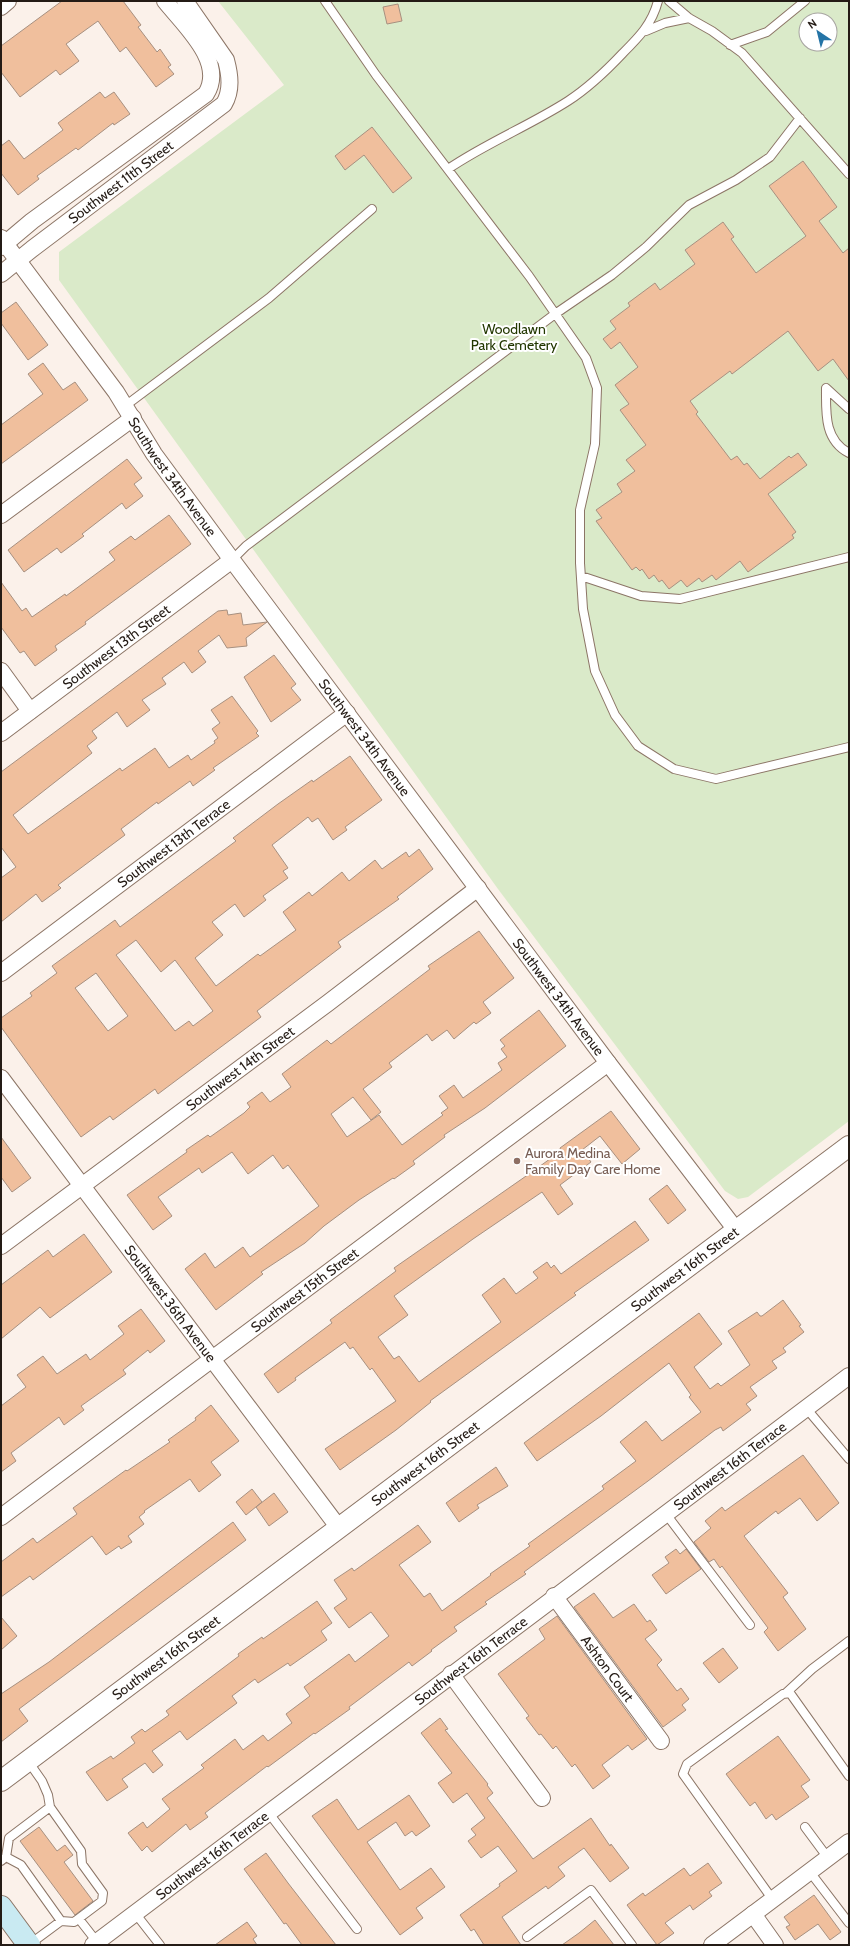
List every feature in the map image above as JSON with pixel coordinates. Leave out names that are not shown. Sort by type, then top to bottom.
[{"type":"main road","points":[[1,1907],[29,1945]]},
{"type":"street","points":[[1,7],[8,1]]},
{"type":"street","points":[[165,1],[207,56],[211,68],[211,81],[230,83],[229,69],[223,54],[185,1]]},
{"type":"street","name":"Southwest 11th Street","points":[[2,243],[201,99],[210,88],[211,81]]},
{"type":"street","name":"Southwest 11th Street","points":[[1,274],[219,109],[227,99],[230,83]]},
{"type":"street","name":"Southwest 34th Avenue","points":[[2,243],[18,261],[129,412],[154,454],[232,560],[608,1063],[736,1230]]},
{"type":"street","points":[[1,515],[129,412]]},
{"type":"street","name":"Southwest 13th Street","points":[[1,733],[232,560]]},
{"type":"street","points":[[1,671],[30,711]]},
{"type":"street","name":"Southwest 13th Terrace","points":[[1,973],[347,713]]},
{"type":"street","name":"Southwest 14th Street","points":[[1,1246],[322,1007],[478,888]]},
{"type":"street","name":"Southwest 15th Street","points":[[1,1518],[608,1063]]},
{"type":"street","name":"Southwest 36th Avenue","points":[[1,1078],[339,1528]]},
{"type":"street","name":"Southwest 16th Street","points":[[1,1781],[849,1146]]},
{"type":"street","name":"Southwest 16th Terrace","points":[[95,1943],[554,1596],[666,1514],[849,1376]]},
{"type":"street","name":"Ashton Court","points":[[554,1596],[661,1740]]},
{"type":"street","points":[[451,1674],[542,1798]]},
{"type":"street","points":[[712,1945],[849,1842]]},
{"type":"street","points":[[753,1914],[775,1945]]},
{"type":"lane","points":[[325,1],[376,75],[529,276],[586,358],[597,388],[595,444],[580,510],[583,609],[595,671],[614,716],[638,746],[674,770],[716,779],[849,746]]},
{"type":"lane","points":[[448,168],[476,150],[523,127],[569,101],[609,68],[646,31],[655,12],[658,1]]},
{"type":"lane","points":[[669,1],[689,18],[742,53],[849,174]]},
{"type":"lane","points":[[730,45],[767,32],[805,1]]},
{"type":"lane","points":[[646,31],[665,23],[689,18]]},
{"type":"lane","points":[[232,560],[246,546],[556,314],[612,275],[646,247],[689,205],[736,180],[770,157],[800,118]]},
{"type":"lane","points":[[129,412],[268,298],[372,209]]},
{"type":"lane","points":[[849,409],[826,388],[827,428],[840,448],[849,453]]},
{"type":"lane","points":[[581,576],[641,596],[680,599],[849,557]]},
{"type":"lane","points":[[806,1408],[849,1459]]},
{"type":"lane","points":[[666,1514],[750,1625]]},
{"type":"lane","points":[[773,1900],[683,1774],[687,1764],[786,1693],[812,1669],[849,1641]]},
{"type":"lane","points":[[786,1693],[790,1693],[849,1776]]},
{"type":"lane","points":[[28,1761],[42,1781],[50,1808],[81,1851],[82,1864],[103,1893],[102,1901],[79,1919],[74,1922],[61,1921],[29,1945]]},
{"type":"lane","points":[[50,1808],[9,1838],[3,1859],[21,1865],[61,1921]]},
{"type":"lane","points":[[268,1812],[357,1929]]},
{"type":"lane","points":[[805,1828],[828,1858]]},
{"type":"lane","points":[[810,1872],[849,1923]]},
{"type":"lane","points":[[527,1937],[591,1890],[632,1945]]},
{"type":"lane","points":[[135,1913],[160,1945]]},
{"type":"lane","points":[[79,1919],[95,1943]]},
{"type":"green space","name":"Woodlawn Park Cemetery","points":[[218,1],[849,1],[849,1121],[748,1197],[738,1199],[725,1191],[498,889],[59,280],[59,252],[284,85]]},
{"type":"building","points":[[62,1],[123,1],[141,25],[138,27],[157,52],[160,49],[171,65],[168,67],[174,74],[156,87],[126,47],[120,52],[98,21],[66,44],[79,61],[60,75],[56,70],[20,97],[1,72],[1,46]]},
{"type":"building","points":[[398,4],[402,21],[387,24],[383,7]]},
{"type":"building","points":[[100,92],[105,98],[114,92],[130,114],[114,125],[113,123],[78,150],[76,148],[37,176],[39,179],[18,195],[1,173],[1,146],[9,140],[24,159],[63,130],[58,123]]},
{"type":"building","points":[[372,127],[412,178],[393,193],[364,155],[345,170],[335,156]]},
{"type":"building","points":[[803,161],[837,207],[819,221],[843,253],[849,248],[849,381],[833,359],[818,371],[788,331],[732,374],[730,371],[690,401],[698,412],[696,414],[731,460],[737,456],[744,465],[747,463],[760,479],[789,456],[791,458],[798,453],[807,465],[768,494],[796,532],[792,535],[794,538],[748,572],[740,561],[716,580],[712,575],[702,582],[699,578],[687,587],[681,580],[669,589],[662,580],[659,582],[654,575],[649,579],[642,569],[640,571],[636,567],[632,570],[596,521],[602,518],[596,510],[622,492],[617,484],[635,471],[626,460],[646,445],[620,410],[629,404],[615,385],[638,367],[620,342],[611,349],[603,339],[616,329],[610,321],[630,306],[628,303],[655,283],[660,290],[695,264],[685,250],[723,222],[734,237],[731,239],[756,273],[806,236],[769,186]]},
{"type":"building","points":[[16,302],[48,345],[28,360],[1,323],[1,313]]},
{"type":"building","points":[[43,363],[63,390],[75,382],[88,400],[1,464],[1,425],[43,394],[28,374]]},
{"type":"building","points":[[127,459],[142,478],[134,484],[143,496],[126,509],[122,503],[82,534],[84,536],[61,553],[57,548],[24,572],[8,550]]},
{"type":"building","points":[[169,515],[191,544],[85,622],[86,624],[55,646],[57,650],[35,666],[24,651],[20,653],[1,627],[1,582],[22,611],[26,608],[32,617],[65,594],[66,596],[115,560],[109,552],[131,536],[135,540]]},
{"type":"building","points":[[227,610],[228,615],[241,613],[243,625],[267,622],[246,638],[247,646],[227,648],[219,635],[198,651],[206,662],[192,673],[184,662],[162,678],[166,684],[142,700],[150,710],[127,727],[117,712],[92,731],[97,738],[87,746],[92,753],[13,815],[28,834],[120,768],[122,771],[155,748],[169,768],[188,755],[191,760],[215,743],[214,741],[218,738],[212,729],[220,723],[211,710],[232,696],[258,731],[256,733],[259,736],[213,768],[215,770],[193,786],[190,781],[158,804],[157,802],[121,829],[125,835],[58,885],[61,888],[42,902],[36,894],[1,922],[1,878],[16,867],[1,847],[1,772],[218,611]]},
{"type":"building","points":[[274,655],[296,684],[291,688],[301,700],[271,722],[244,677]]},
{"type":"building","points":[[350,756],[382,800],[345,827],[347,830],[333,840],[318,818],[312,822],[308,817],[272,845],[288,868],[283,871],[288,878],[263,896],[266,900],[244,917],[235,904],[212,922],[223,935],[195,958],[216,986],[258,954],[260,956],[296,930],[283,912],[309,892],[312,896],[342,872],[349,881],[375,860],[382,869],[406,852],[409,857],[419,849],[433,869],[397,897],[399,899],[338,942],[341,947],[257,1011],[261,1017],[158,1094],[155,1089],[113,1120],[110,1116],[81,1137],[1,1027],[1,1018],[32,996],[30,993],[57,973],[52,966],[115,920],[120,927],[236,841],[233,838],[278,804],[312,780],[313,782]],"holes":[[[136,940],[161,972],[175,960],[213,1011],[193,1026],[189,1021],[175,1031],[116,955]],[[96,973],[128,1016],[108,1031],[75,988]]]},
{"type":"building","points":[[479,931],[514,978],[483,1002],[491,1013],[476,1024],[474,1022],[454,1039],[447,1030],[432,1041],[427,1034],[389,1063],[392,1067],[363,1089],[381,1112],[371,1120],[353,1097],[331,1114],[347,1137],[379,1115],[402,1145],[443,1115],[441,1113],[448,1108],[439,1096],[454,1085],[463,1098],[502,1070],[498,1063],[507,1057],[501,1049],[505,1046],[500,1040],[539,1010],[566,1046],[485,1108],[444,1135],[445,1137],[413,1161],[415,1164],[394,1179],[393,1178],[359,1200],[324,1226],[305,1243],[261,1272],[263,1274],[216,1310],[185,1269],[205,1253],[215,1268],[243,1247],[250,1257],[319,1206],[288,1165],[283,1169],[273,1155],[248,1174],[232,1152],[202,1173],[199,1168],[158,1197],[172,1216],[153,1230],[127,1195],[187,1152],[186,1150],[208,1135],[210,1137],[244,1113],[250,1107],[247,1103],[262,1092],[270,1102],[291,1087],[282,1074],[327,1040],[331,1044],[430,969],[428,966]]},
{"type":"building","points":[[611,1111],[640,1149],[622,1164],[600,1136],[582,1150],[591,1162],[560,1185],[573,1204],[558,1215],[542,1192],[473,1239],[394,1296],[408,1315],[378,1337],[394,1359],[399,1356],[419,1382],[501,1322],[482,1295],[504,1278],[516,1294],[538,1278],[533,1272],[547,1262],[551,1268],[554,1265],[561,1274],[635,1221],[649,1240],[574,1293],[576,1295],[430,1401],[431,1402],[396,1430],[340,1470],[325,1449],[396,1401],[372,1368],[370,1370],[353,1347],[350,1349],[345,1342],[295,1378],[296,1380],[278,1393],[264,1374],[332,1323],[330,1320],[396,1271],[394,1268],[561,1151],[560,1148]]},
{"type":"building","points":[[1,1137],[31,1178],[12,1192],[1,1177]]},
{"type":"building","points":[[667,1185],[686,1210],[668,1224],[649,1199]]},
{"type":"building","points":[[84,1234],[112,1272],[50,1318],[40,1307],[1,1339],[1,1285],[48,1250],[53,1257]]},
{"type":"building","points":[[783,1300],[801,1325],[799,1326],[804,1332],[783,1348],[786,1352],[772,1361],[777,1368],[750,1387],[757,1396],[746,1404],[751,1410],[723,1431],[721,1427],[715,1430],[524,1572],[526,1574],[485,1602],[487,1604],[454,1627],[457,1631],[431,1650],[432,1651],[412,1666],[409,1662],[349,1707],[350,1709],[268,1767],[267,1766],[205,1813],[208,1817],[190,1830],[186,1824],[152,1852],[147,1846],[142,1851],[128,1833],[143,1822],[147,1828],[170,1809],[162,1799],[204,1768],[201,1765],[235,1739],[243,1750],[263,1735],[268,1741],[292,1723],[286,1714],[310,1696],[304,1687],[349,1654],[355,1662],[389,1636],[371,1612],[349,1628],[334,1608],[347,1599],[334,1580],[352,1568],[354,1571],[418,1525],[431,1542],[399,1565],[424,1597],[430,1593],[442,1611],[491,1575],[490,1574],[530,1546],[528,1544],[604,1489],[602,1486],[636,1461],[620,1442],[646,1421],[662,1441],[701,1412],[689,1397],[691,1395],[669,1363],[601,1416],[537,1461],[524,1443],[699,1313],[722,1344],[694,1367],[710,1389],[718,1383],[721,1386],[750,1365],[728,1331],[757,1312],[760,1316],[762,1316]]},
{"type":"building","points":[[141,1309],[165,1341],[150,1353],[148,1350],[123,1370],[126,1374],[81,1406],[84,1410],[64,1425],[59,1417],[11,1453],[16,1461],[1,1472],[1,1406],[26,1387],[17,1375],[43,1356],[57,1374],[86,1354],[90,1360],[124,1334],[118,1326]]},
{"type":"building","points":[[211,1405],[239,1441],[211,1462],[221,1475],[199,1492],[190,1479],[144,1511],[145,1512],[139,1517],[144,1524],[128,1536],[132,1542],[121,1549],[119,1546],[106,1555],[92,1536],[33,1580],[30,1576],[1,1597],[1,1562],[33,1538],[37,1543],[77,1514],[73,1508],[126,1470],[127,1471],[170,1442],[168,1440],[196,1420],[195,1418]]},
{"type":"building","points":[[803,1455],[839,1503],[817,1521],[800,1498],[778,1514],[776,1511],[744,1536],[788,1593],[783,1597],[806,1629],[778,1651],[764,1632],[768,1628],[722,1566],[720,1568],[714,1559],[709,1562],[694,1542],[711,1528],[705,1521],[722,1507],[725,1511]]},
{"type":"building","points":[[496,1467],[508,1486],[477,1505],[479,1508],[459,1522],[446,1503]]},
{"type":"building","points":[[252,1489],[262,1502],[246,1515],[236,1502]]},
{"type":"building","points":[[274,1493],[288,1512],[269,1526],[256,1507]]},
{"type":"building","points":[[233,1522],[246,1540],[19,1709],[28,1721],[1,1742],[1,1694],[49,1662]]},
{"type":"building","points":[[676,1549],[680,1554],[686,1549],[701,1569],[666,1594],[652,1575],[669,1563],[665,1557]]},
{"type":"building","points":[[594,1593],[613,1618],[634,1604],[647,1622],[650,1620],[657,1630],[645,1639],[662,1660],[657,1665],[677,1691],[681,1688],[689,1699],[682,1705],[686,1710],[663,1727],[574,1607]]},
{"type":"building","points":[[317,1601],[332,1623],[321,1631],[327,1640],[290,1666],[288,1663],[258,1683],[255,1679],[232,1696],[237,1703],[187,1740],[180,1731],[152,1751],[163,1765],[153,1773],[145,1763],[122,1779],[128,1787],[107,1801],[86,1772],[111,1756],[113,1759],[135,1743],[131,1737],[142,1729],[145,1732],[169,1715],[166,1711],[239,1656],[238,1654],[262,1637],[263,1639]]},
{"type":"building","points":[[557,1616],[647,1739],[632,1750],[628,1745],[602,1765],[610,1776],[593,1789],[575,1764],[572,1767],[556,1746],[553,1749],[541,1734],[539,1735],[526,1718],[529,1716],[498,1674],[545,1639],[539,1629]]},
{"type":"building","points":[[1,1617],[17,1636],[1,1650]]},
{"type":"building","points":[[723,1648],[738,1668],[719,1683],[703,1663]]},
{"type":"building","points":[[440,1718],[448,1729],[445,1730],[488,1784],[487,1785],[493,1793],[487,1798],[533,1859],[591,1818],[610,1846],[611,1844],[629,1868],[610,1882],[584,1848],[558,1867],[565,1876],[548,1889],[546,1886],[502,1917],[521,1945],[484,1945],[474,1929],[471,1931],[460,1915],[500,1886],[499,1884],[517,1871],[498,1846],[481,1858],[468,1841],[476,1835],[471,1829],[485,1818],[467,1793],[453,1803],[438,1783],[452,1773],[421,1733]]},
{"type":"building","points":[[778,1736],[810,1780],[801,1786],[809,1797],[776,1820],[772,1814],[766,1819],[755,1802],[750,1806],[726,1774]]},
{"type":"building","points":[[409,1795],[430,1826],[416,1836],[412,1831],[405,1836],[396,1822],[367,1842],[400,1890],[431,1868],[445,1887],[416,1908],[423,1918],[400,1935],[312,1816],[337,1799],[358,1830]]},
{"type":"building","points":[[39,1827],[57,1851],[65,1845],[73,1855],[64,1862],[93,1901],[75,1915],[20,1841]]},
{"type":"building","points":[[266,1853],[336,1945],[302,1945],[286,1923],[284,1924],[244,1869]]},
{"type":"building","points":[[708,1863],[722,1883],[709,1892],[712,1896],[693,1910],[690,1905],[665,1923],[674,1933],[657,1945],[627,1905],[643,1893],[645,1896],[684,1868],[690,1876]]},
{"type":"building","points":[[814,1895],[841,1932],[830,1940],[818,1924],[795,1940],[786,1927],[790,1925],[784,1917]]},
{"type":"building","points":[[595,1920],[614,1945],[562,1945],[579,1933]]},
{"type":"building","points":[[247,1922],[257,1936],[253,1939],[257,1945],[215,1945]]},
{"type":"place","name":"Aurora Medina Family Day Care Home","points":[[517,1161]]}]
